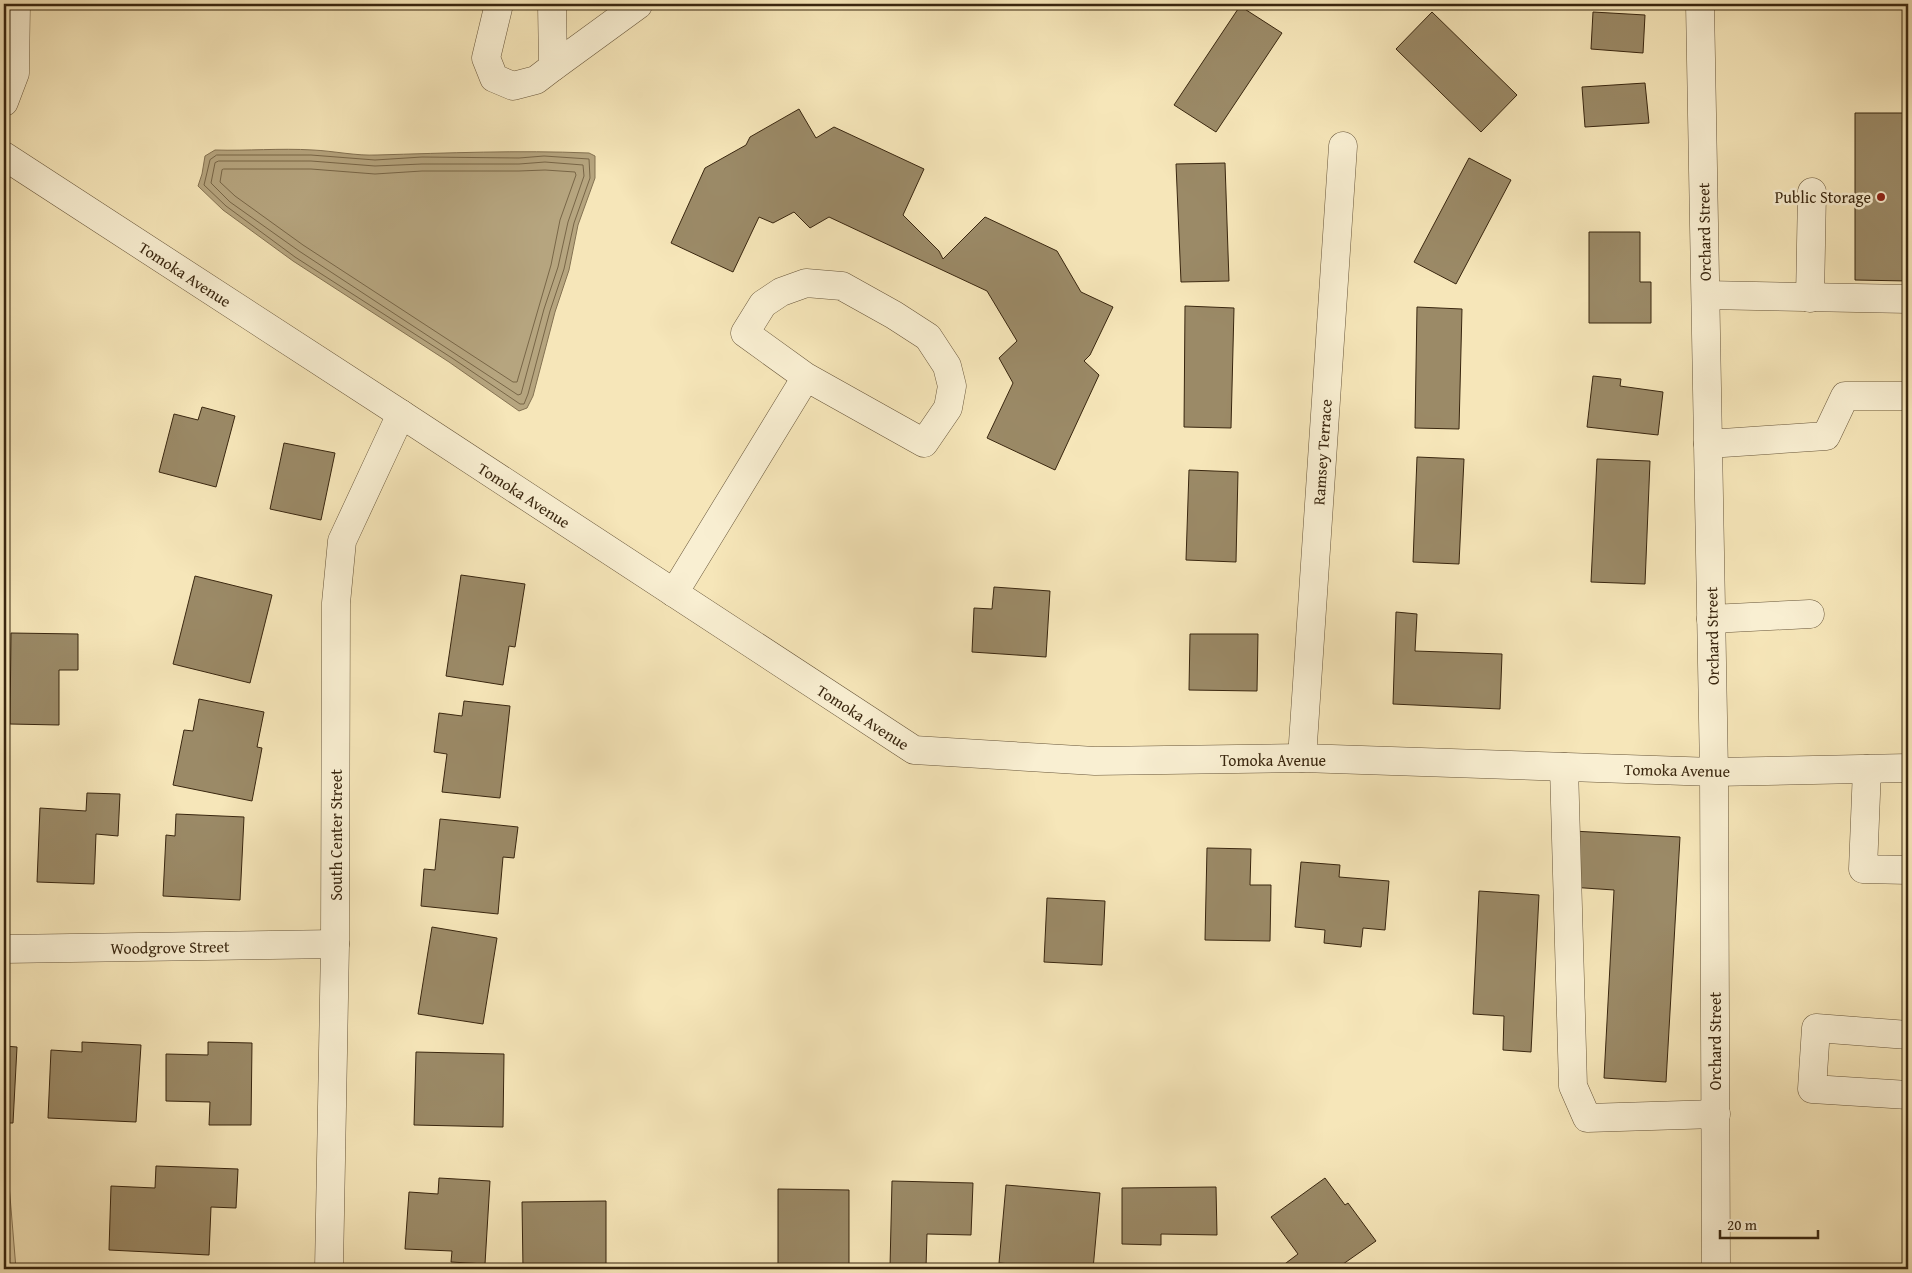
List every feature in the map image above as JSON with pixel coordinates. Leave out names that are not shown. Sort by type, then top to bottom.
[{"type":"street","points":[[4,102],[15,73],[16,4]]},
{"type":"street","points":[[500,4],[486,58],[494,78],[513,86],[536,80],[638,5]]},
{"type":"street","points":[[552,4],[553,67]]},
{"type":"street","name":"Orchard Street","points":[[1700,4],[1714,772],[1716,1269]]},
{"type":"street","name":"Ramsey Terrace","points":[[1302,758],[1342,146]]},
{"type":"street","name":"Tomoka Avenue","points":[[4,156],[914,750],[1095,761],[1302,758],[1714,772],[1908,768]]},
{"type":"street","points":[[1810,298],[1812,192]]},
{"type":"street","points":[[806,283],[842,286],[894,315],[928,337],[947,366],[952,386],[948,408],[924,443],[806,377],[746,333],[763,304],[780,292],[806,283]]},
{"type":"street","points":[[1706,295],[1908,299]]},
{"type":"street","points":[[674,593],[806,377]]},
{"type":"street","points":[[1708,444],[1826,436],[1845,396],[1908,396]]},
{"type":"street","name":"South Center Street","points":[[329,1269],[335,944],[336,603],[342,542],[401,414]]},
{"type":"street","points":[[1711,619],[1810,614]]},
{"type":"street","points":[[1564,767],[1573,1086],[1587,1118],[1716,1114]]},
{"type":"street","points":[[1867,769],[1863,869],[1908,870]]},
{"type":"street","name":"Woodgrove Street","points":[[4,949],[335,944]]},
{"type":"street","points":[[1908,1035],[1816,1028],[1812,1089],[1908,1095]]},
{"type":"green space","points":[[4,1172],[8,1172],[16,1269],[4,1269]]},
{"type":"water","points":[[301,149],[369,155],[563,152],[589,153],[595,156],[595,178],[578,225],[569,270],[555,312],[533,396],[527,408],[519,411],[449,362],[293,261],[223,210],[198,186],[205,156],[215,150]]},
{"type":"building","points":[[1240,6],[1282,33],[1216,132],[1174,105]]},
{"type":"building","points":[[1432,12],[1517,95],[1481,132],[1396,49]]},
{"type":"building","points":[[1593,12],[1645,15],[1643,53],[1591,49]]},
{"type":"building","points":[[1645,83],[1649,123],[1585,127],[1582,87]]},
{"type":"building","points":[[799,109],[816,138],[834,127],[924,169],[903,215],[939,251],[943,259],[985,217],[1057,251],[1081,292],[1113,307],[1090,355],[1084,361],[1099,375],[1055,470],[987,438],[1013,383],[999,358],[1017,341],[987,291],[829,217],[810,228],[794,212],[773,223],[759,217],[733,272],[671,243],[705,168],[746,145],[750,137]]},
{"type":"building","name":"Public Storage","points":[[1855,113],[1908,113],[1908,281],[1855,280]]},
{"type":"building","points":[[1469,158],[1511,180],[1456,284],[1414,262]]},
{"type":"building","points":[[1225,163],[1229,281],[1181,282],[1176,164]]},
{"type":"building","points":[[1589,232],[1640,232],[1640,282],[1651,282],[1651,323],[1589,323]]},
{"type":"building","points":[[1185,306],[1234,308],[1231,428],[1184,427]]},
{"type":"building","points":[[1417,307],[1462,309],[1459,429],[1415,428]]},
{"type":"building","points":[[1593,376],[1621,379],[1620,386],[1663,392],[1658,435],[1587,427]]},
{"type":"building","points":[[202,407],[235,416],[216,487],[159,472],[174,414],[198,420]]},
{"type":"building","points":[[284,443],[335,453],[321,520],[270,509]]},
{"type":"building","points":[[1417,457],[1464,459],[1459,564],[1413,562]]},
{"type":"building","points":[[1597,459],[1650,461],[1645,584],[1591,582]]},
{"type":"building","points":[[1189,470],[1238,472],[1236,562],[1186,560]]},
{"type":"building","points":[[461,575],[525,584],[515,647],[509,646],[503,685],[446,676]]},
{"type":"building","points":[[195,576],[272,595],[250,683],[173,664]]},
{"type":"building","points":[[994,587],[1050,591],[1046,657],[972,652],[974,608],[992,609]]},
{"type":"building","points":[[1396,612],[1417,614],[1415,651],[1502,654],[1500,709],[1393,704]]},
{"type":"building","points":[[11,633],[78,634],[78,670],[59,670],[59,725],[10,724]]},
{"type":"building","points":[[1190,634],[1258,634],[1257,691],[1189,690]]},
{"type":"building","points":[[199,699],[264,712],[257,747],[262,748],[252,801],[173,785],[184,730],[193,731]]},
{"type":"building","points":[[464,701],[510,706],[500,798],[442,792],[447,754],[434,752],[439,713],[462,716]]},
{"type":"building","points":[[87,793],[120,794],[118,836],[96,834],[94,884],[37,882],[40,808],[86,811]]},
{"type":"building","points":[[4,795],[9,795],[8,877],[4,876]]},
{"type":"building","points":[[176,814],[244,817],[240,900],[163,896],[166,835],[175,836]]},
{"type":"building","points":[[440,819],[518,827],[514,858],[503,857],[498,914],[421,906],[424,869],[435,870]]},
{"type":"building","points":[[1573,831],[1680,837],[1666,1082],[1604,1078],[1614,890],[1570,887]]},
{"type":"building","points":[[1207,848],[1251,849],[1250,885],[1271,885],[1270,941],[1205,940]]},
{"type":"building","points":[[1301,862],[1340,865],[1339,877],[1389,881],[1385,930],[1363,928],[1361,947],[1324,943],[1325,930],[1295,927]]},
{"type":"building","points":[[1479,891],[1539,895],[1531,1052],[1503,1050],[1504,1016],[1473,1014]]},
{"type":"building","points":[[1047,898],[1105,901],[1102,965],[1044,962]]},
{"type":"building","points":[[432,927],[497,938],[483,1024],[418,1014]]},
{"type":"building","points":[[82,1042],[141,1045],[136,1122],[48,1118],[51,1050],[82,1052]]},
{"type":"building","points":[[208,1042],[252,1043],[251,1125],[209,1125],[210,1102],[166,1101],[166,1054],[208,1055]]},
{"type":"building","points":[[4,1046],[17,1047],[13,1123],[4,1123]]},
{"type":"building","points":[[416,1052],[504,1054],[503,1127],[414,1125]]},
{"type":"building","points":[[156,1166],[238,1169],[236,1208],[211,1207],[209,1255],[109,1250],[111,1186],[155,1188]]},
{"type":"building","points":[[439,1178],[490,1181],[485,1264],[451,1262],[452,1251],[405,1249],[409,1192],[438,1194]]},
{"type":"building","points":[[1325,1178],[1345,1205],[1348,1203],[1376,1241],[1336,1269],[1278,1269],[1298,1254],[1271,1217]]},
{"type":"building","points":[[892,1181],[973,1183],[971,1235],[927,1234],[926,1267],[890,1267]]},
{"type":"building","points":[[1006,1185],[1100,1193],[1093,1269],[1069,1269],[999,1263]]},
{"type":"building","points":[[1216,1187],[1217,1235],[1161,1234],[1161,1245],[1122,1244],[1122,1188]]},
{"type":"building","points":[[778,1189],[849,1190],[849,1269],[778,1268]]},
{"type":"building","points":[[606,1201],[606,1269],[523,1269],[522,1202]]},
{"type":"place","name":"Public Storage","points":[[1881,197]]}]
